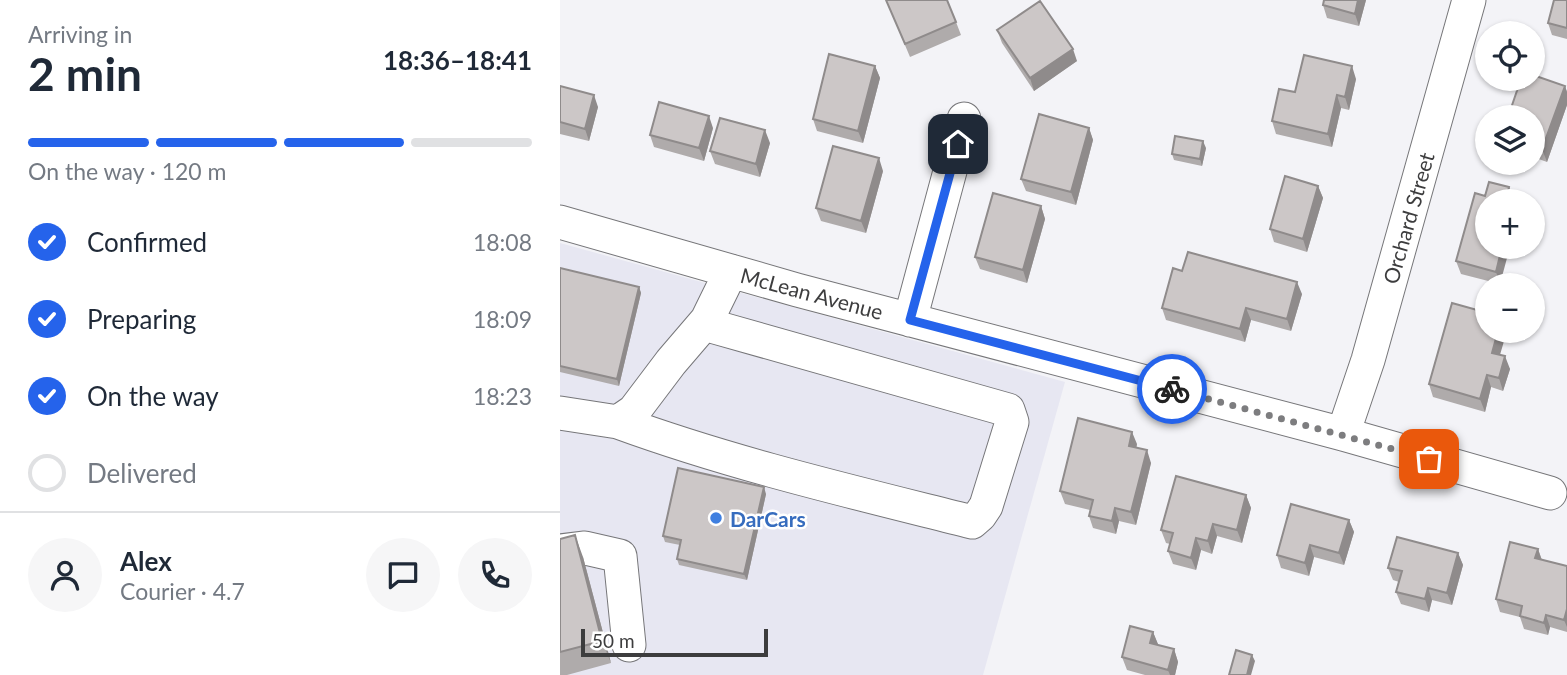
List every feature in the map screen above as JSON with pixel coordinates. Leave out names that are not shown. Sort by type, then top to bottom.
[{"type":"street","name":"Orchard Street","points":[[1343,434],[1368,360],[1469,0]]},
{"type":"street","points":[[910,320],[964,119]]},
{"type":"street","name":"McLean Avenue","points":[[560,222],[910,320],[1343,434],[1550,493]]},
{"type":"street","points":[[618,422],[634,411],[704,324],[731,271]]},
{"type":"street","points":[[560,413],[618,422],[679,444],[972,522],[980,515],[986,506],[1012,422],[1008,410],[704,324]]},
{"type":"street","points":[[560,551],[585,548],[620,556],[629,645]]},
{"type":"shaded area","points":[[560,243],[1065,382],[983,675],[560,675]]},
{"type":"building","points":[[886,0],[947,0],[956,22],[905,44]]},
{"type":"building","points":[[1324,0],[1358,0],[1355,14],[1323,5]]},
{"type":"building","points":[[1554,0],[1567,0],[1567,28],[1548,23]]},
{"type":"building","points":[[1040,1],[1073,49],[1030,78],[997,30]]},
{"type":"building","points":[[829,54],[875,66],[858,131],[813,119]]},
{"type":"building","points":[[1304,55],[1352,66],[1345,97],[1337,95],[1328,134],[1272,121],[1279,89],[1295,92]]},
{"type":"building","points":[[1545,79],[1565,86],[1545,141],[1545,105],[1512,105],[1517,91],[1545,91]]},
{"type":"building","points":[[560,86],[594,95],[585,129],[560,122]]},
{"type":"building","points":[[659,102],[709,116],[699,148],[650,135]]},
{"type":"building","points":[[1039,114],[1089,128],[1071,192],[1021,179]]},
{"type":"building","points":[[720,118],[765,130],[756,164],[710,151]]},
{"type":"building","points":[[1175,136],[1203,141],[1200,159],[1172,154]]},
{"type":"building","points":[[833,146],[879,158],[861,221],[816,208]]},
{"type":"building","points":[[1285,176],[1318,186],[1303,239],[1270,229]]},
{"type":"building","points":[[1489,182],[1509,187],[1509,189],[1487,189]]},
{"type":"building","points":[[993,193],[1041,206],[1023,270],[975,257]]},
{"type":"building","points":[[1475,193],[1475,259],[1499,259],[1496,272],[1456,261]]},
{"type":"building","points":[[1188,252],[1297,282],[1287,319],[1246,308],[1240,329],[1162,308],[1173,268],[1182,271]]},
{"type":"building","points":[[560,268],[639,287],[617,379],[560,366]]},
{"type":"building","points":[[1452,303],[1475,309],[1475,343],[1495,343],[1492,353],[1505,356],[1499,378],[1487,375],[1480,399],[1429,384]]},
{"type":"building","points":[[1078,418],[1132,432],[1129,446],[1147,450],[1131,512],[1115,508],[1112,521],[1089,516],[1093,500],[1060,491]]},
{"type":"building","name":"DarCars","points":[[678,468],[764,487],[744,574],[677,559],[681,540],[663,536]]},
{"type":"building","points":[[1176,476],[1246,495],[1237,530],[1213,524],[1208,541],[1196,538],[1191,558],[1168,551],[1173,533],[1161,530]]},
{"type":"building","points":[[1291,504],[1349,520],[1339,553],[1310,545],[1305,563],[1277,555]]},
{"type":"building","points":[[575,535],[602,641],[560,652],[560,539]]},
{"type":"building","points":[[1397,537],[1458,553],[1447,593],[1428,588],[1425,599],[1396,592],[1402,571],[1388,568]]},
{"type":"building","points":[[1510,542],[1538,549],[1535,558],[1567,566],[1567,609],[1564,620],[1546,615],[1544,623],[1520,616],[1522,606],[1496,599]]},
{"type":"building","points":[[1130,626],[1153,632],[1150,643],[1174,649],[1168,670],[1122,657]]},
{"type":"building","points":[[1236,650],[1252,655],[1247,675],[1229,675]]},
{"type":"way so far","points":[[1172,389],[1429,459]]},
{"type":"place","name":"DarCars","points":[[716,518]]},
{"type":"route","points":[[958,144],[910,320],[1172,389]]}]
